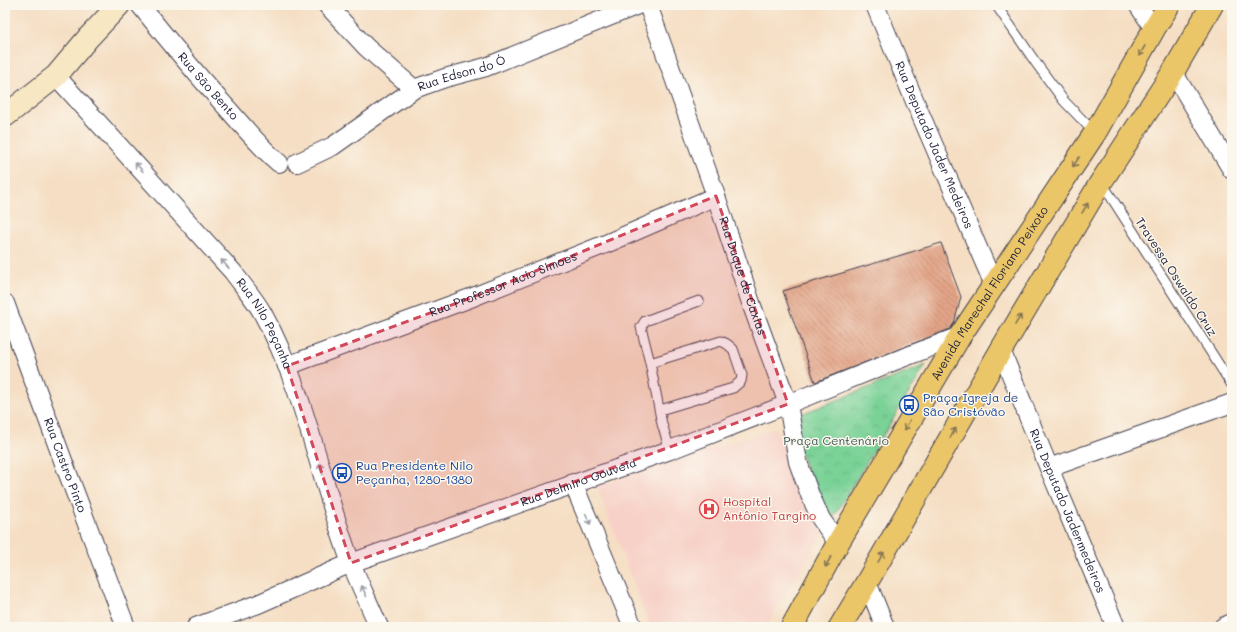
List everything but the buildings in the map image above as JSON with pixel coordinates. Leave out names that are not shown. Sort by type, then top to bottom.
[{"type":"main road","points":[[5,116],[56,76],[88,38],[119,5]]},
{"type":"main road","name":"Avenida Marechal Floriano Peixoto","points":[[792,627],[838,543],[960,336],[1095,134],[1169,5]]},
{"type":"main road","points":[[840,627],[1001,350],[1101,182],[1173,72],[1212,5]]},
{"type":"street","name":"Rua São Bento","points":[[140,5],[242,126],[270,155],[288,163]]},
{"type":"street","points":[[326,5],[366,47],[414,90]]},
{"type":"street","name":"Rua Edson do Ó","points":[[288,163],[333,146],[414,90],[445,78],[486,67],[638,5]]},
{"type":"street","name":"Rua Duque de Caxias","points":[[648,5],[716,196],[752,306],[788,404],[798,462],[810,495],[821,519],[838,543]]},
{"type":"street","name":"Rua Deputado Jader Medeiros","points":[[875,5],[994,285]]},
{"type":"street","points":[[1138,5],[1154,29]]},
{"type":"street","points":[[1173,72],[1232,170]]},
{"type":"street","name":"Rua Nilo Peçanha","points":[[56,76],[222,261],[245,288],[263,314],[287,366],[310,431],[351,563],[380,627]]},
{"type":"street","name":"Rua Professor Acio Simoes","points":[[287,366],[480,295],[608,243],[716,196]]},
{"type":"street","name":"Rua Castro Pinto","points":[[5,303],[126,627]]},
{"type":"street","name":"Rua Delmiro Gouveia","points":[[196,627],[258,604],[351,563],[573,483],[670,450],[960,336]]},
{"type":"street","name":"Rua Deputado Jadermedeiros","points":[[1001,350],[1116,627]]},
{"type":"street","points":[[1049,468],[1232,403]]},
{"type":"street","points":[[573,483],[633,627]]},
{"type":"street","points":[[867,582],[885,627]]},
{"type":"street","points":[[1223,627],[1232,623]]},
{"type":"lane","points":[[996,5],[1064,101],[1095,134]]},
{"type":"lane","name":"Travessa Oswaldo Cruz","points":[[1101,182],[1232,385]]},
{"type":"lane","points":[[670,450],[662,424],[641,327],[645,321],[699,301]]},
{"type":"lane","points":[[650,363],[721,341],[733,349],[742,375],[741,381],[733,388],[660,410]]},
{"type":"highlighted area","points":[[716,196],[788,404],[351,563],[287,366],[473,297]]},
{"type":"shaded area","name":"Hospital Antônio Targino","points":[[776,428],[823,533],[765,627],[650,627],[597,486]]},
{"type":"green space","name":"Praça Centenário","points":[[926,365],[830,523],[786,420]]},
{"type":"place","name":"Praça Igreja de São Cristóvão","points":[[909,405]]},
{"type":"place","name":"Rua Presidente Nilo Peçanha, 1280-1380","points":[[342,473]]},
{"type":"place","name":"Hospital Antônio Targino","points":[[709,509]]}]
